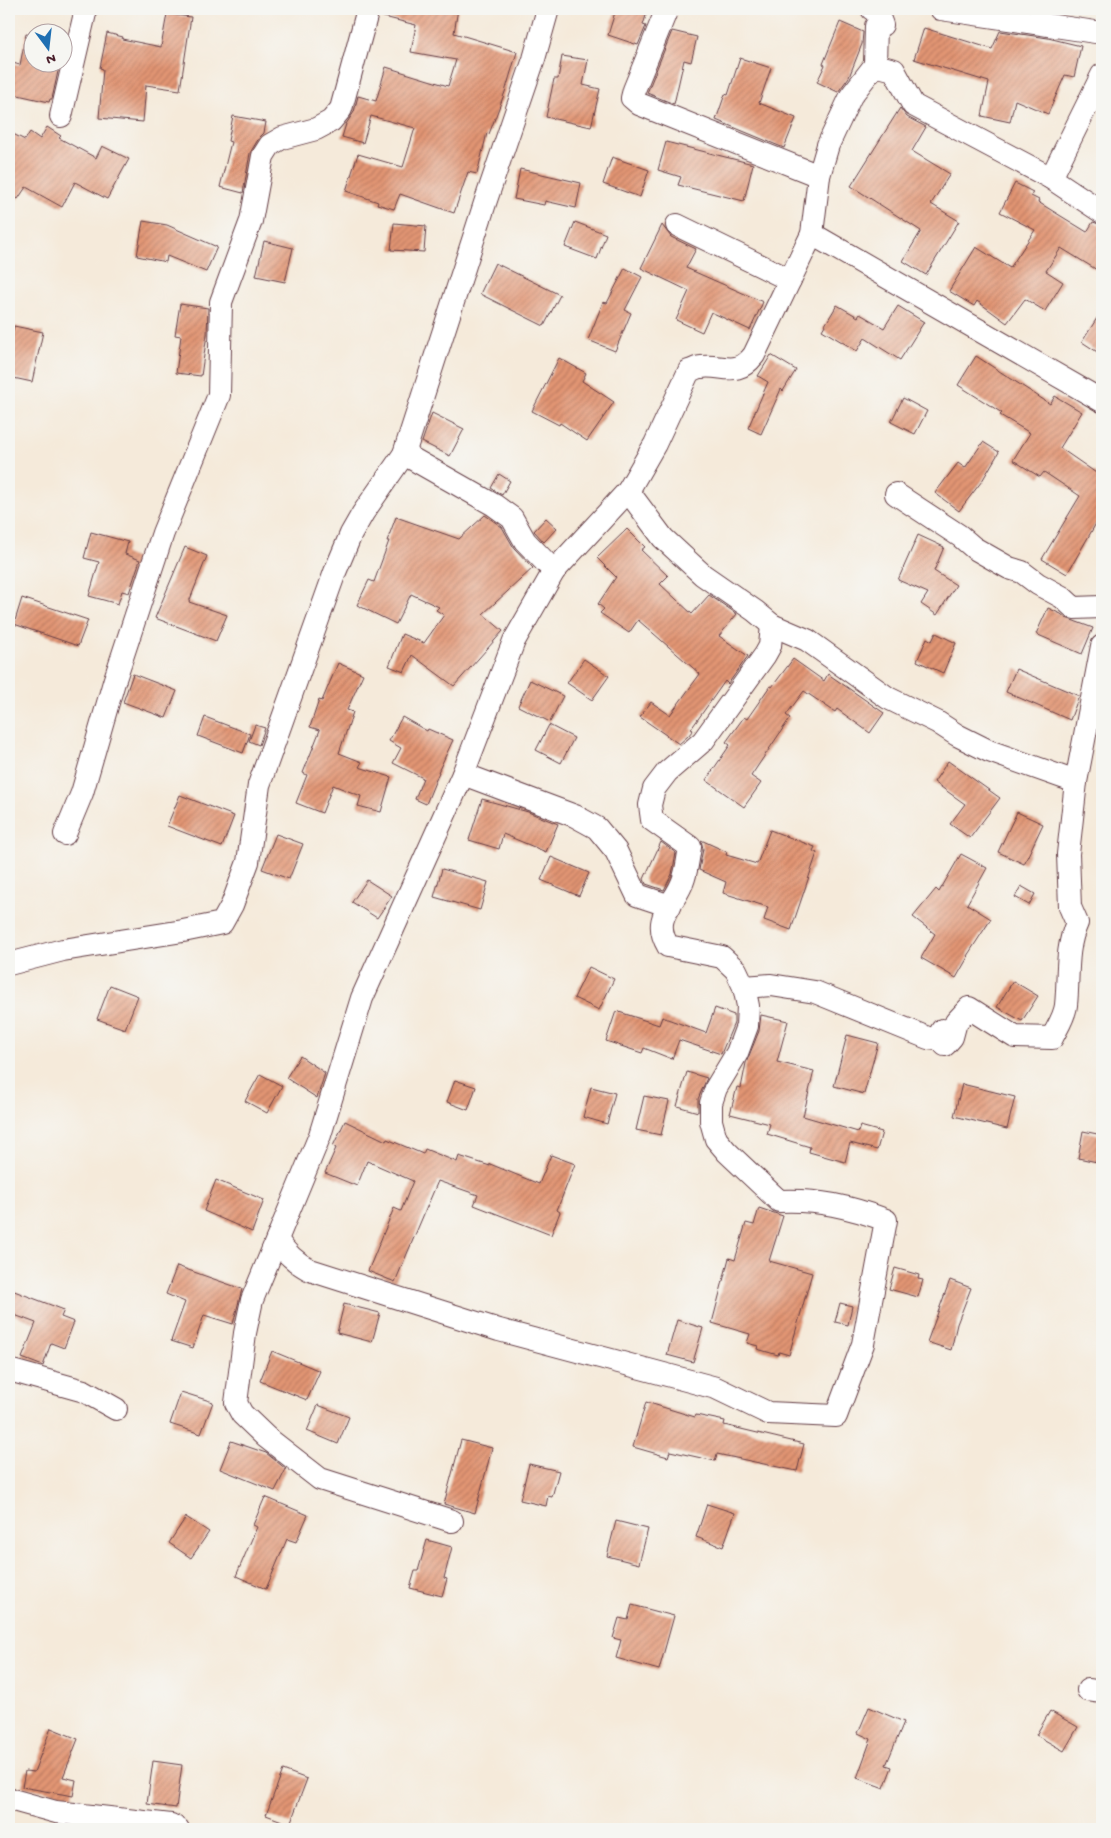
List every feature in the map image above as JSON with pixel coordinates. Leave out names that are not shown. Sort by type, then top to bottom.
[{"type":"street","points":[[62,116],[86,9]]},
{"type":"street","points":[[65,834],[82,793],[114,682],[162,533],[219,395],[221,302],[251,221],[263,156],[270,145],[276,141],[316,129],[331,121],[341,109],[368,9]]},
{"type":"street","points":[[9,964],[63,950],[222,923],[232,904],[248,862],[259,785],[335,572],[351,534],[363,513],[404,454],[486,200],[534,59],[548,9]]},
{"type":"street","points":[[667,9],[632,98],[639,104],[819,176]]},
{"type":"street","points":[[452,1521],[320,1479],[266,1437],[242,1414],[236,1403],[245,1333],[252,1300],[320,1135],[362,998],[463,774],[514,641],[554,571],[628,491],[655,444],[689,371],[700,367],[734,369],[747,365],[754,355],[812,234],[819,176],[828,146],[843,110],[851,96],[875,65],[876,26],[882,25],[877,12],[872,9]]},
{"type":"street","points":[[941,9],[1102,33]]},
{"type":"street","points":[[875,65],[894,70],[913,105],[1051,178],[1102,212]]},
{"type":"street","points":[[1051,178],[1102,75]]},
{"type":"street","points":[[678,225],[790,280]]},
{"type":"street","points":[[812,234],[1102,401]]},
{"type":"street","points":[[404,454],[494,505],[512,518],[526,541],[554,571]]},
{"type":"street","points":[[628,491],[663,538],[703,575],[772,625],[807,640],[888,698],[937,722],[957,735],[990,751],[1076,782]]},
{"type":"street","points":[[896,494],[960,536],[974,548],[1009,568],[1022,572],[1062,597],[1074,608],[1102,607]]},
{"type":"street","points":[[277,1240],[287,1255],[310,1270],[499,1330],[716,1388],[768,1413],[836,1416],[863,1344],[886,1220],[853,1208],[803,1200],[779,1201],[727,1152],[716,1139],[711,1121],[711,1102],[716,1088],[737,1053],[747,1026],[748,1006],[744,987],[736,970],[722,957],[668,946],[662,936],[662,918],[684,880],[690,848],[652,820],[650,805],[654,789],[667,772],[703,741],[765,655],[770,646],[772,625]]},
{"type":"street","points":[[744,987],[771,985],[815,992],[928,1038],[937,1039],[942,1030],[945,1045],[952,1037],[956,1022],[969,1008],[1015,1037],[1052,1038],[1066,1007],[1067,968],[1077,923],[1070,907],[1068,854],[1076,782],[1102,646]]},
{"type":"street","points":[[463,774],[575,816],[597,828],[616,852],[637,895],[670,906]]},
{"type":"street","points":[[9,1370],[84,1391],[116,1409]]},
{"type":"street","points":[[9,1799],[54,1821],[171,1825],[178,1829]]},
{"type":"building","points":[[381,9],[458,9],[454,33],[517,52],[505,92],[489,134],[487,133],[477,174],[468,172],[454,213],[400,194],[394,209],[346,191],[358,154],[403,167],[415,128],[371,116],[363,143],[342,137],[346,124],[354,112],[358,96],[376,101],[386,67],[448,86],[456,60],[411,52],[416,25],[380,16]]},
{"type":"building","points":[[616,9],[648,9],[643,25],[646,26],[638,45],[608,35]]},
{"type":"building","points":[[167,14],[191,17],[180,90],[146,85],[143,122],[99,118],[103,69],[100,68],[107,33],[123,37],[122,39],[161,47]]},
{"type":"building","points":[[840,22],[863,32],[862,44],[849,77],[838,92],[817,82]]},
{"type":"building","points":[[924,28],[992,49],[1000,31],[1048,38],[1081,46],[1074,77],[1065,75],[1048,114],[1015,100],[1010,122],[982,116],[989,82],[914,59]]},
{"type":"building","points":[[672,31],[697,37],[691,62],[684,60],[674,104],[647,93]]},
{"type":"building","points":[[22,55],[22,72],[58,72],[52,99],[49,102],[9,93],[9,62],[20,65]]},
{"type":"building","points":[[562,56],[588,60],[583,85],[600,89],[591,127],[546,117],[554,79],[558,79]]},
{"type":"building","points":[[740,58],[771,68],[759,103],[796,118],[784,148],[716,120],[725,94],[728,95]]},
{"type":"building","points":[[900,108],[907,117],[926,127],[912,151],[950,174],[931,204],[959,221],[926,275],[903,261],[921,231],[851,186]]},
{"type":"building","points":[[233,116],[266,122],[264,133],[250,153],[243,193],[220,187],[231,142],[228,141]]},
{"type":"building","points":[[47,127],[61,136],[59,138],[96,158],[102,146],[129,159],[107,199],[75,182],[62,207],[26,187],[18,199],[9,193],[9,132],[25,140],[30,132],[40,139]]},
{"type":"building","points":[[666,142],[753,164],[744,201],[678,185],[681,177],[658,170]]},
{"type":"building","points":[[612,157],[649,170],[640,197],[603,184]]},
{"type":"building","points":[[520,169],[581,183],[576,208],[545,201],[544,205],[514,199]]},
{"type":"building","points":[[1015,183],[1033,192],[1031,196],[1039,200],[1038,202],[1087,232],[1093,222],[1102,225],[1102,273],[1061,248],[1046,271],[1063,282],[1045,311],[1025,299],[1007,323],[977,301],[974,306],[949,291],[976,247],[1010,268],[1035,230],[1000,212]]},
{"type":"building","points":[[143,221],[167,225],[217,247],[206,272],[167,256],[166,262],[137,256]]},
{"type":"building","points":[[575,222],[606,234],[597,259],[565,247]]},
{"type":"building","points":[[394,223],[426,226],[424,252],[391,250]]},
{"type":"building","points":[[662,225],[671,237],[696,249],[686,268],[763,302],[750,330],[711,312],[702,332],[676,320],[689,291],[641,268]]},
{"type":"building","points":[[264,241],[293,248],[285,282],[256,276]]},
{"type":"building","points":[[495,263],[560,295],[544,326],[480,294]]},
{"type":"building","points":[[625,268],[642,277],[625,310],[631,313],[615,351],[588,340],[603,302],[607,303]]},
{"type":"building","points":[[180,304],[208,308],[207,334],[201,376],[176,373],[181,336],[175,335]]},
{"type":"building","points":[[837,305],[858,317],[860,314],[884,328],[898,306],[924,322],[900,360],[865,338],[857,351],[822,330]]},
{"type":"building","points":[[1102,310],[1102,355],[1082,342]]},
{"type":"building","points":[[14,326],[43,332],[32,382],[9,377],[9,348]]},
{"type":"building","points":[[771,355],[796,370],[783,391],[781,389],[761,434],[748,428],[768,382],[758,376]]},
{"type":"building","points":[[976,356],[1050,404],[1055,396],[1082,412],[1060,448],[1102,477],[1102,513],[1067,574],[1042,559],[1080,496],[1044,472],[1040,477],[1013,460],[1030,433],[1000,415],[1002,413],[958,385]]},
{"type":"building","points":[[559,358],[586,373],[582,381],[614,402],[587,441],[560,423],[559,425],[532,411]]},
{"type":"building","points":[[903,398],[927,411],[915,434],[891,422]]},
{"type":"building","points":[[432,413],[464,429],[450,456],[422,442]]},
{"type":"building","points":[[983,442],[999,452],[982,481],[959,511],[935,493],[958,463],[965,468]]},
{"type":"building","points":[[499,474],[510,481],[502,495],[491,488]]},
{"type":"building","points":[[485,515],[502,527],[514,548],[533,568],[483,614],[503,631],[454,686],[412,655],[404,672],[389,666],[402,634],[424,643],[444,615],[436,610],[439,607],[411,594],[396,624],[357,605],[369,580],[374,582],[396,517],[459,539]]},
{"type":"building","points":[[546,518],[557,528],[544,542],[534,531]]},
{"type":"building","points":[[627,529],[645,547],[641,550],[668,576],[660,584],[692,614],[709,595],[737,614],[719,636],[748,656],[728,684],[725,681],[691,729],[693,730],[679,744],[640,717],[651,702],[670,715],[700,674],[638,620],[629,633],[600,613],[604,609],[598,604],[616,577],[597,558]]},
{"type":"building","points":[[91,532],[128,542],[125,554],[140,560],[129,593],[122,591],[118,604],[89,596],[99,562],[84,558]]},
{"type":"building","points":[[918,535],[944,547],[934,571],[956,585],[937,615],[921,604],[928,593],[898,580]]},
{"type":"building","points":[[185,547],[207,556],[189,602],[227,615],[216,641],[155,618]]},
{"type":"building","points":[[22,598],[88,620],[78,646],[14,624]]},
{"type":"building","points":[[1048,608],[1066,618],[1093,628],[1082,654],[1036,634]]},
{"type":"building","points":[[936,633],[956,643],[943,673],[917,661],[927,638],[932,641]]},
{"type":"building","points":[[584,659],[609,676],[592,700],[567,683]]},
{"type":"building","points":[[793,659],[824,681],[828,674],[884,713],[870,733],[837,709],[835,712],[804,691],[786,715],[790,718],[751,776],[761,783],[744,807],[706,780],[730,745],[726,742],[744,717],[747,719],[770,686],[772,687]]},
{"type":"building","points":[[338,663],[363,674],[347,710],[353,712],[339,753],[362,762],[359,767],[391,777],[381,812],[358,806],[361,796],[333,785],[322,813],[296,803],[307,775],[303,773],[320,730],[310,727],[319,700],[322,701]]},
{"type":"building","points":[[1016,669],[1079,696],[1070,720],[1006,692]]},
{"type":"building","points":[[133,674],[177,691],[166,718],[123,702]]},
{"type":"building","points":[[530,680],[563,696],[550,722],[518,706]]},
{"type":"building","points":[[205,717],[250,734],[243,753],[198,736]]},
{"type":"building","points":[[402,717],[427,731],[428,729],[453,740],[426,804],[415,799],[423,778],[393,763],[401,748],[389,741]]},
{"type":"building","points":[[255,725],[265,728],[259,745],[249,741]]},
{"type":"building","points":[[549,725],[574,738],[561,763],[536,750]]},
{"type":"building","points":[[948,761],[1000,798],[970,838],[950,824],[965,804],[934,782]]},
{"type":"building","points":[[180,795],[234,816],[222,847],[167,826]]},
{"type":"building","points":[[482,799],[528,812],[558,824],[546,852],[503,834],[499,849],[469,840]]},
{"type":"building","points":[[1017,812],[1043,824],[1024,864],[998,852]]},
{"type":"building","points":[[770,830],[815,847],[813,851],[817,853],[791,930],[764,920],[768,907],[723,893],[726,882],[699,870],[703,849],[701,840],[727,852],[726,855],[757,864]]},
{"type":"building","points":[[276,834],[303,844],[289,879],[262,869]]},
{"type":"building","points":[[661,842],[676,853],[672,874],[664,890],[646,884],[644,879]]},
{"type":"building","points":[[961,854],[987,868],[967,904],[991,919],[967,956],[956,978],[921,958],[935,934],[913,917],[936,889],[939,892]]},
{"type":"building","points":[[551,857],[589,873],[579,896],[541,880]]},
{"type":"building","points":[[442,869],[488,882],[480,910],[434,897]]},
{"type":"building","points":[[367,880],[392,896],[377,918],[352,902]]},
{"type":"building","points":[[1021,886],[1035,894],[1029,905],[1015,897]]},
{"type":"building","points":[[589,967],[614,979],[599,1010],[574,998]]},
{"type":"building","points":[[1013,981],[1038,996],[1022,1021],[997,1007]]},
{"type":"building","points":[[110,985],[138,996],[125,1029],[97,1019]]},
{"type":"building","points":[[715,1008],[734,1015],[734,1023],[721,1054],[679,1040],[672,1059],[644,1048],[642,1053],[606,1041],[616,1011],[659,1025],[662,1017],[706,1033]]},
{"type":"building","points":[[761,1015],[788,1021],[777,1062],[814,1071],[803,1116],[858,1132],[860,1126],[882,1132],[877,1150],[850,1143],[845,1162],[809,1152],[810,1147],[767,1134],[770,1124],[730,1114],[737,1087],[741,1088],[746,1063],[759,1031]]},
{"type":"building","points":[[847,1035],[878,1043],[864,1094],[834,1086]]},
{"type":"building","points":[[300,1056],[325,1073],[317,1098],[286,1078]]},
{"type":"building","points":[[687,1072],[707,1078],[698,1099],[698,1112],[677,1106]]},
{"type":"building","points":[[260,1074],[282,1086],[267,1113],[245,1101]]},
{"type":"building","points":[[455,1080],[476,1087],[468,1110],[447,1102]]},
{"type":"building","points":[[962,1084],[1015,1097],[1007,1129],[954,1116]]},
{"type":"building","points":[[591,1087],[615,1093],[607,1124],[583,1117]]},
{"type":"building","points":[[644,1096],[669,1101],[661,1135],[636,1130]]},
{"type":"building","points":[[345,1121],[386,1141],[387,1139],[423,1154],[425,1149],[457,1162],[459,1156],[490,1166],[490,1164],[539,1184],[551,1155],[575,1164],[557,1210],[560,1212],[551,1235],[474,1205],[478,1195],[438,1181],[395,1282],[368,1271],[394,1208],[401,1211],[413,1181],[367,1161],[357,1186],[325,1173],[336,1148],[333,1146]]},
{"type":"building","points":[[1083,1131],[1102,1135],[1102,1163],[1078,1158]]},
{"type":"building","points":[[216,1180],[264,1200],[252,1232],[204,1211]]},
{"type":"building","points":[[759,1208],[783,1216],[769,1261],[812,1273],[789,1355],[779,1352],[778,1355],[757,1349],[758,1346],[747,1343],[750,1334],[712,1323],[729,1258],[735,1260],[746,1223],[754,1225]]},
{"type":"building","points":[[177,1266],[242,1289],[233,1324],[204,1315],[193,1348],[171,1341],[185,1302],[166,1294]]},
{"type":"building","points":[[895,1268],[919,1275],[918,1279],[923,1280],[918,1297],[889,1289]]},
{"type":"building","points":[[950,1280],[971,1288],[957,1324],[951,1350],[927,1342]]},
{"type":"building","points":[[9,1289],[64,1310],[61,1317],[74,1322],[64,1348],[51,1343],[43,1366],[22,1358],[36,1323],[9,1313]]},
{"type":"building","points":[[840,1303],[852,1306],[848,1325],[835,1322]]},
{"type":"building","points":[[344,1304],[380,1313],[372,1342],[337,1333]]},
{"type":"building","points":[[677,1320],[703,1328],[693,1362],[667,1355]]},
{"type":"building","points":[[272,1351],[320,1371],[307,1400],[260,1381]]},
{"type":"building","points":[[181,1392],[213,1402],[201,1434],[170,1424]]},
{"type":"building","points":[[646,1402],[695,1417],[696,1415],[725,1421],[724,1425],[804,1444],[797,1471],[717,1454],[715,1461],[670,1451],[668,1457],[633,1447]]},
{"type":"building","points":[[318,1405],[349,1417],[338,1444],[307,1431]]},
{"type":"building","points":[[461,1440],[492,1448],[475,1513],[444,1504]]},
{"type":"building","points":[[231,1441],[266,1453],[286,1469],[275,1491],[220,1469]]},
{"type":"building","points":[[529,1464],[559,1471],[552,1497],[548,1496],[546,1506],[520,1500]]},
{"type":"building","points":[[265,1497],[308,1515],[296,1542],[287,1539],[266,1589],[236,1576],[257,1527],[253,1525]]},
{"type":"building","points":[[707,1504],[735,1513],[723,1547],[696,1537]]},
{"type":"building","points":[[186,1517],[209,1532],[191,1558],[169,1543]]},
{"type":"building","points":[[616,1521],[648,1529],[639,1564],[607,1556]]},
{"type":"building","points":[[427,1540],[452,1547],[444,1578],[447,1579],[442,1596],[410,1588],[415,1571],[418,1571]]},
{"type":"building","points":[[632,1605],[674,1616],[659,1670],[616,1658],[621,1640],[613,1638],[619,1618],[628,1620]]},
{"type":"building","points":[[869,1707],[904,1722],[886,1765],[892,1767],[884,1788],[857,1778],[871,1739],[858,1733]]},
{"type":"building","points":[[1050,1711],[1078,1727],[1064,1751],[1036,1735]]},
{"type":"building","points":[[51,1728],[78,1739],[63,1777],[76,1780],[73,1796],[22,1787],[25,1771],[34,1772]]},
{"type":"building","points":[[153,1761],[182,1765],[176,1808],[147,1804]]},
{"type":"building","points":[[283,1770],[307,1779],[290,1824],[266,1815]]}]
